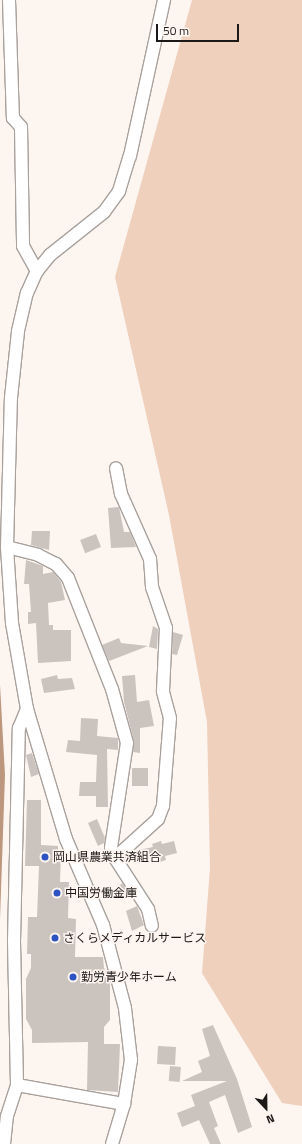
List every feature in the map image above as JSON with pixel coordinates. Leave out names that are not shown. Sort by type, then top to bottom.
[{"type":"street","points":[[9,0],[13,118],[20,127],[22,246],[37,271]]},
{"type":"street","points":[[112,1144],[124,1104],[131,1060],[117,974],[87,883],[66,839],[27,708],[12,623],[7,547],[11,398],[18,331],[27,293],[37,271],[50,255],[104,212],[119,192],[130,156],[164,0]]},
{"type":"street","points":[[115,858],[158,819],[163,806],[170,718],[164,691],[166,628],[152,587],[150,559],[121,494],[116,468]]},
{"type":"street","points":[[7,547],[38,555],[56,564],[68,578],[112,689],[127,742],[111,848],[115,858],[148,909],[152,926]]},
{"type":"street","points":[[4,1144],[7,1116],[17,1085],[14,941],[19,728],[27,708]]},
{"type":"street","points":[[17,1085],[124,1104]]},
{"type":"shaded area","points":[[192,0],[302,0],[302,1106],[282,1103],[202,973],[210,868],[207,722],[169,515],[115,277]]},
{"type":"shaded area","points":[[0,685],[5,775],[0,919]]},
{"type":"building","points":[[119,507],[124,532],[130,532],[136,547],[111,548],[108,508]]},
{"type":"building","points":[[32,531],[50,531],[49,550],[31,545]]},
{"type":"building","points":[[96,534],[101,547],[85,553],[80,540]]},
{"type":"building","points":[[26,560],[43,566],[43,574],[53,572],[61,582],[65,600],[48,603],[49,625],[53,625],[53,630],[71,630],[71,661],[38,663],[36,623],[28,624],[28,612],[31,612],[29,584],[24,584]]},
{"type":"building","points":[[153,626],[158,629],[157,649],[149,647]]},
{"type":"building","points":[[173,632],[183,635],[177,655],[172,654]]},
{"type":"building","points":[[119,638],[121,643],[148,646],[109,661],[102,645]]},
{"type":"building","points":[[57,675],[58,679],[72,678],[75,689],[44,693],[41,679]]},
{"type":"building","points":[[135,675],[137,702],[149,700],[154,726],[140,728],[140,753],[133,752],[134,741],[124,702],[122,676]]},
{"type":"building","points":[[81,718],[98,719],[97,736],[118,738],[118,750],[107,749],[108,807],[96,807],[96,796],[79,796],[80,782],[96,782],[97,755],[66,752],[68,740],[80,741]]},
{"type":"building","points":[[32,753],[39,774],[31,777],[26,755]]},
{"type":"building","points":[[132,768],[148,768],[148,786],[132,786]]},
{"type":"building","points":[[27,800],[41,800],[41,845],[58,846],[58,853],[61,853],[60,882],[69,882],[68,918],[76,919],[75,957],[103,957],[104,968],[110,979],[110,1020],[104,1027],[104,1044],[120,1044],[118,1092],[87,1090],[88,1042],[32,1043],[32,1030],[26,1019],[26,979],[31,968],[31,954],[27,954],[28,917],[37,917],[39,866],[25,866]]},
{"type":"building","points":[[97,819],[105,838],[104,843],[98,846],[88,823]]},
{"type":"building","points":[[161,841],[162,844],[174,841],[177,853],[165,856],[166,860],[157,863],[155,856],[137,860],[135,851],[153,847],[152,844]]},
{"type":"building","points":[[122,883],[130,895],[127,898],[117,889]]},
{"type":"building","points":[[137,906],[144,925],[132,931],[126,911]]},
{"type":"building","points":[[213,1025],[237,1079],[252,1127],[238,1133],[225,1095],[209,1102],[218,1126],[214,1128],[221,1144],[210,1144],[199,1120],[182,1127],[177,1113],[195,1106],[191,1095],[227,1081],[182,1081],[202,1072],[198,1061],[210,1056],[202,1029]]},
{"type":"building","points":[[158,1046],[176,1047],[175,1065],[157,1064]]},
{"type":"building","points":[[170,1066],[181,1067],[180,1082],[169,1081]]},
{"type":"place","name":"岡山県農業共済組合","points":[[45,857]]},
{"type":"place","name":"中国労働金庫","points":[[57,893]]},
{"type":"place","name":"さくらメディカルサービス","points":[[55,938]]},
{"type":"place","name":"勤労青少年ホーム","points":[[73,977]]}]
